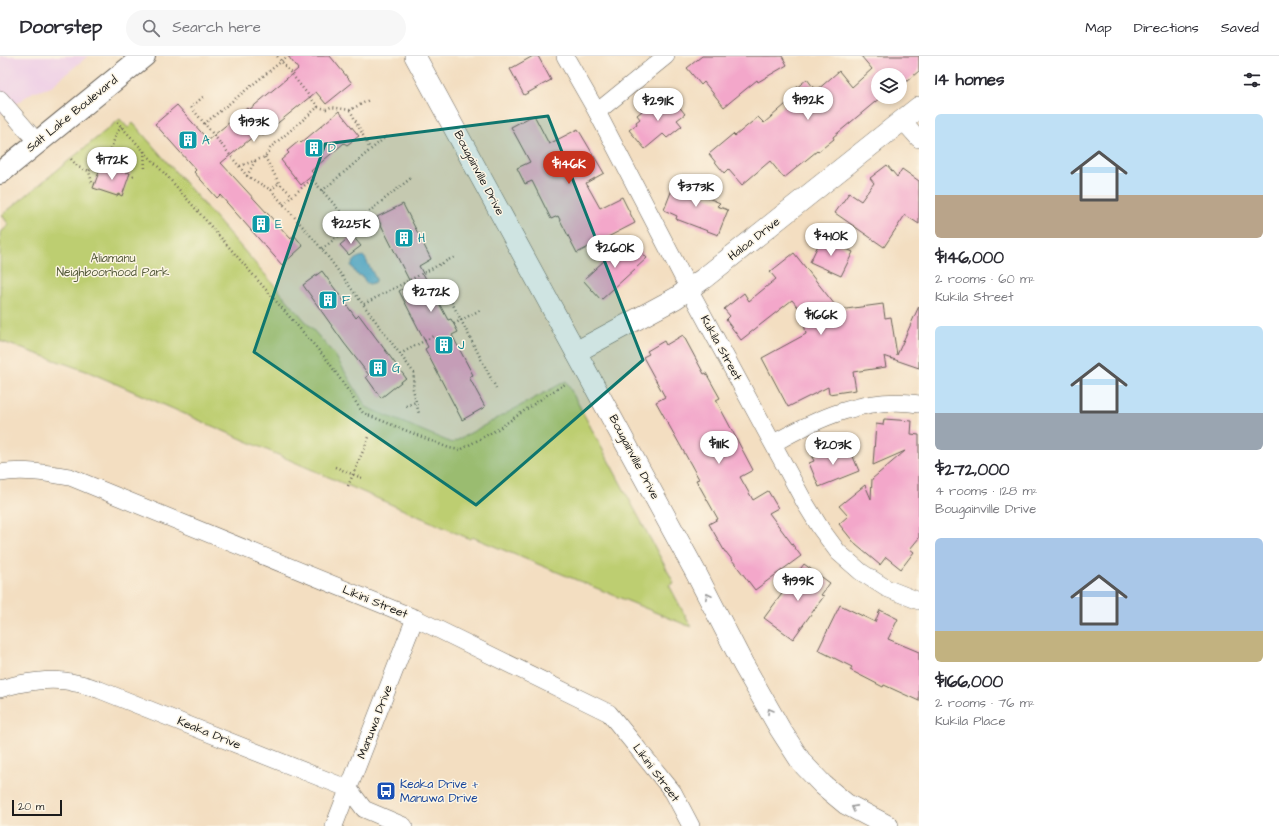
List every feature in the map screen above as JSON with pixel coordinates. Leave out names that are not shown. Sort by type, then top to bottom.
[{"type":"main road","name":"Salt Lake Boulevard","points":[[0,173],[144,56]]},
{"type":"street","name":"Bougainville Drive","points":[[415,56],[696,573],[743,664],[780,729],[802,762],[823,785],[846,804],[888,826]]},
{"type":"street","name":"Kukila Street","points":[[565,56],[597,112],[689,289],[820,528],[838,552],[861,572],[886,588],[919,601]]},
{"type":"street","points":[[597,112],[666,56]]},
{"type":"street","points":[[0,99],[37,142]]},
{"type":"street","name":"Haloa Drive","points":[[576,352],[676,298],[689,289],[919,107]]},
{"type":"street","points":[[903,121],[919,139]]},
{"type":"street","points":[[774,443],[802,427],[828,416],[861,406],[886,403],[919,404]]},
{"type":"street","name":"Likini Street","points":[[0,473],[14,471],[42,472],[70,477],[415,618],[609,713],[673,792],[691,826]]},
{"type":"street","name":"Manuwa Drive","points":[[334,826],[415,618]]},
{"type":"street","name":"Keaka Drive","points":[[0,689],[15,684],[43,681],[74,682],[100,690],[349,789]]},
{"type":"street","points":[[349,789],[364,809],[404,826]]},
{"type":"path","points":[[277,56],[318,107],[326,109],[331,107],[350,110],[369,100]]},
{"type":"path","points":[[204,124],[288,56]]},
{"type":"path","points":[[203,97],[191,107],[248,176],[270,190],[322,249],[414,373],[413,388],[419,414]]},
{"type":"path","points":[[240,166],[265,157],[271,147],[318,107]]},
{"type":"path","points":[[350,110],[370,149]]},
{"type":"path","points":[[117,122],[175,185],[328,361],[363,413],[449,448],[460,450],[498,429],[567,383]]},
{"type":"path","points":[[105,165],[117,132],[122,127]]},
{"type":"path","points":[[322,190],[388,135]]},
{"type":"path","points":[[144,150],[145,169]]},
{"type":"path","points":[[265,157],[279,183],[292,195]]},
{"type":"path","points":[[71,159],[78,167],[89,171]]},
{"type":"path","points":[[248,176],[256,160]]},
{"type":"path","points":[[89,171],[96,165],[105,165],[136,177]]},
{"type":"path","points":[[89,171],[92,183],[95,184]]},
{"type":"path","points":[[322,249],[411,178]]},
{"type":"path","points":[[282,204],[312,179],[352,225]]},
{"type":"path","points":[[270,190],[279,183]]},
{"type":"path","points":[[364,304],[454,258]]},
{"type":"path","points":[[448,295],[496,388]]},
{"type":"path","points":[[454,324],[482,309]]},
{"type":"path","points":[[400,354],[435,335]]},
{"type":"path","points":[[406,406],[416,402]]},
{"type":"path","points":[[348,486],[368,436]]},
{"type":"path","points":[[335,467],[364,479]]},
{"type":"highlighted area","points":[[548,116],[643,360],[476,505],[254,352],[325,144]]},
{"type":"shaded area","points":[[0,56],[88,56],[49,88],[33,92],[0,114]]},
{"type":"green space","name":"Aliamanu Neighboorhood Park","points":[[120,119],[128,128],[133,123],[335,355],[366,407],[452,443],[566,381],[674,583],[669,585],[691,627],[472,537],[470,539],[89,372],[0,341],[0,233],[9,225],[2,215]]},
{"type":"water","points":[[363,256],[376,279],[375,282],[370,284],[366,283],[363,277],[356,274],[351,265],[357,258]]},
{"type":"building","points":[[288,56],[330,56],[352,83],[326,104],[316,92],[263,135],[260,131],[221,163],[291,239],[294,235],[303,246],[282,265],[220,195],[217,198],[194,172],[196,170],[155,124],[177,105],[208,140],[247,108],[249,110],[298,69]]},
{"type":"building","points":[[533,56],[538,56],[551,80],[524,95],[510,69]]},
{"type":"building","points":[[702,56],[782,56],[787,65],[758,82],[757,80],[724,107],[704,82],[701,85],[687,68]]},
{"type":"building","points":[[861,56],[919,56],[919,71],[907,81],[907,68],[871,68]]},
{"type":"building","points":[[871,70],[871,104],[873,104],[833,137],[834,139],[784,178],[770,161],[742,185],[728,169],[724,173],[709,154],[733,134],[735,136],[758,117],[764,123],[793,98],[789,94],[807,79],[816,91],[839,71],[852,87]]},
{"type":"building","points":[[669,94],[685,114],[677,120],[682,126],[667,138],[663,134],[645,149],[629,130],[637,124],[636,122],[640,119],[637,115],[651,104],[654,107]]},
{"type":"building","name":"D","points":[[339,111],[359,136],[347,145],[344,143],[311,171],[314,174],[301,185],[281,160],[289,153],[287,151],[299,141],[301,143]]},
{"type":"building","points":[[534,115],[549,144],[578,129],[604,173],[586,183],[600,208],[622,197],[635,223],[577,253],[558,216],[551,219],[532,181],[525,184],[517,168],[530,162],[511,127]]},
{"type":"building","points":[[102,164],[130,173],[122,196],[118,194],[117,196],[93,188]]},
{"type":"building","points":[[887,165],[897,177],[902,169],[919,181],[919,224],[905,215],[884,247],[835,213],[849,193],[861,201],[874,183],[870,178]]},
{"type":"building","points":[[681,180],[704,189],[699,194],[720,203],[717,206],[728,210],[718,235],[676,219],[677,216],[664,210],[673,187],[677,189]]},
{"type":"building","name":"J","points":[[403,204],[431,259],[419,266],[448,320],[451,319],[458,332],[452,335],[473,375],[469,377],[485,407],[462,420],[425,349],[428,347],[399,291],[411,284],[377,217]]},
{"type":"building","points":[[352,235],[361,246],[349,255],[340,245]]},
{"type":"building","points":[[822,237],[853,252],[841,276],[810,262]]},
{"type":"building","points":[[629,238],[647,258],[601,300],[583,280]]},
{"type":"building","points":[[794,253],[839,310],[883,304],[885,318],[891,317],[897,355],[919,306],[919,368],[884,356],[886,367],[853,372],[856,390],[829,394],[828,387],[788,407],[762,358],[806,334],[802,312],[792,300],[741,340],[726,320],[730,316],[724,309],[744,293],[749,301],[776,279],[770,272]]},
{"type":"building","points":[[322,271],[356,318],[359,315],[406,378],[381,398],[366,377],[369,375],[344,343],[303,285]]},
{"type":"building","points":[[683,335],[704,374],[706,373],[720,398],[716,400],[753,470],[740,477],[753,500],[768,491],[778,508],[769,513],[801,556],[755,590],[725,552],[709,524],[718,519],[696,480],[699,479],[656,402],[665,397],[643,357],[649,354],[647,351],[664,341],[666,345]]},
{"type":"building","points":[[884,419],[912,421],[911,434],[919,435],[919,538],[910,549],[914,552],[901,569],[886,557],[880,565],[856,545],[839,524],[848,516],[839,506],[865,485],[871,499],[872,479],[905,451],[873,465],[876,424],[883,425]]},
{"type":"building","points":[[849,447],[859,471],[819,487],[809,463],[814,461],[812,457],[831,450],[832,454]]},
{"type":"building","points":[[804,564],[830,583],[821,595],[824,596],[793,639],[764,618]]},
{"type":"building","points":[[840,605],[875,622],[880,610],[898,619],[888,639],[919,652],[919,701],[884,685],[883,687],[850,670],[852,667],[818,650]]},
{"type":"place","name":"A","points":[[188,140]]},
{"type":"place","name":"D","points":[[314,148]]},
{"type":"place","name":"E","points":[[261,224]]},
{"type":"place","name":"H","points":[[404,238]]},
{"type":"place","name":"F","points":[[328,300]]},
{"type":"place","name":"J","points":[[444,345]]},
{"type":"place","name":"G","points":[[378,368]]},
{"type":"place","name":"Keaka Drive + Manuwa Drive","points":[[386,791]]}]
